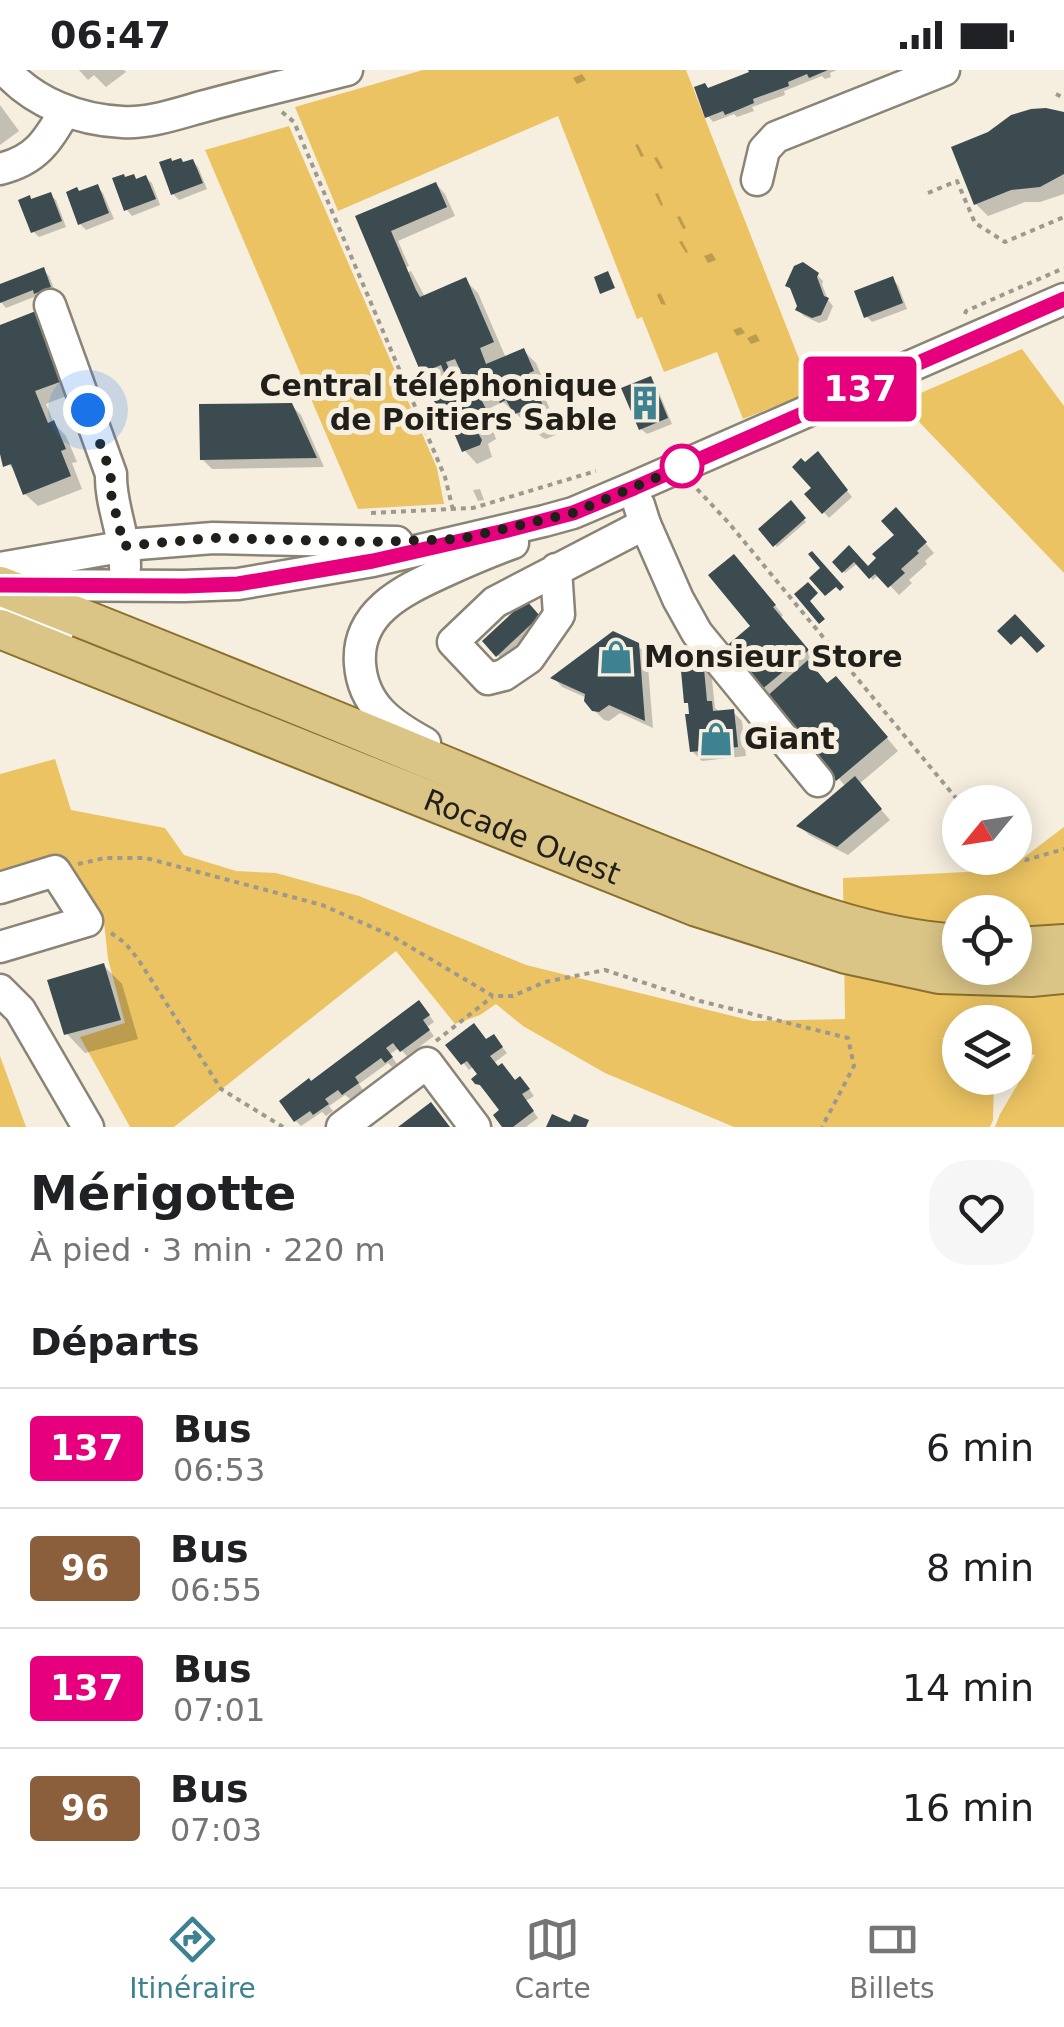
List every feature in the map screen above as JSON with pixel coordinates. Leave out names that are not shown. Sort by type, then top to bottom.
[{"type":"main road","name":"Rocade Ouest","points":[[0,586],[770,898],[860,928],[942,941]]},
{"type":"main road","name":"Rocade Ouest","points":[[0,624],[697,907],[846,954],[939,974],[1064,974]]},
{"type":"main road","points":[[1032,946],[1064,944]]},
{"type":"street","points":[[5,70],[38,97],[65,111],[126,123],[347,70]]},
{"type":"street","points":[[757,180],[764,150],[776,137],[944,70]]},
{"type":"street","points":[[0,169],[34,155],[65,111]]},
{"type":"street","points":[[589,826],[550,796],[434,748],[397,728],[379,712],[361,677],[359,655],[371,619],[386,602],[406,588],[540,533],[573,513],[1064,299]]},
{"type":"street","points":[[50,305],[111,474],[110,490],[124,546],[124,585]]},
{"type":"street","points":[[634,488],[645,524],[697,633],[818,781]]},
{"type":"street","points":[[0,586],[238,584],[373,561],[573,513]]},
{"type":"street","points":[[556,570],[645,524]]},
{"type":"street","points":[[0,568],[124,546],[213,538],[370,542],[460,539]]},
{"type":"street","points":[[0,624],[239,682]]},
{"type":"street","points":[[0,888],[54,871],[87,921],[0,948]]},
{"type":"street","points":[[0,990],[20,1010],[88,1127]]},
{"type":"street","points":[[342,1127],[427,1063],[476,1127]]},
{"type":"path","points":[[274,88],[282,114],[294,122],[445,477],[460,539]]},
{"type":"path","points":[[1056,94],[1064,98]]},
{"type":"path","points":[[928,192],[957,181],[975,223],[1005,242],[1064,216]]},
{"type":"path","points":[[686,465],[694,486],[945,785]]},
{"type":"path","points":[[1032,858],[1064,849]]},
{"type":"path","points":[[54,871],[105,858],[146,858],[304,900],[390,935],[493,996],[513,996],[546,982],[605,970],[700,1001],[848,1038],[854,1066],[822,1127]]},
{"type":"path","points":[[87,921],[102,926],[125,943],[221,1089],[283,1127]]},
{"type":"path","points":[[427,1063],[432,1044],[493,996]]},
{"type":"shaded area","points":[[423,70],[686,70],[812,392],[743,419],[717,352],[664,372],[642,317],[637,319],[558,116],[338,211],[295,107]]},
{"type":"shaded area","points":[[289,126],[437,468],[444,504],[358,509],[205,150]]},
{"type":"shaded area","points":[[1022,349],[1064,406],[1064,573],[900,402]]},
{"type":"shaded area","points":[[55,759],[71,810],[165,828],[184,855],[236,871],[276,873],[359,896],[526,965],[753,1021],[845,1019],[843,878],[942,873],[1032,875],[1032,851],[1064,827],[1064,1127],[995,1127],[1011,1095],[1032,1095],[1032,1005],[942,1005],[942,1095],[994,1095],[990,1127],[734,1127],[605,1073],[523,1026],[496,1004],[455,1024],[396,951],[174,1127],[130,1127],[80,1037],[125,1023],[108,959],[104,922],[61,856],[0,871],[0,774]]},
{"type":"shaded area","points":[[0,1056],[26,1127],[0,1127]]},
{"type":"building","points":[[748,70],[828,70],[788,82],[789,86],[753,99],[754,103],[725,115],[723,111],[705,118],[694,87],[705,83],[708,88]]},
{"type":"building","points":[[1046,108],[1064,112],[1064,174],[1040,187],[1011,190],[974,205],[951,147],[988,132],[1011,115]]},
{"type":"building","points":[[181,158],[183,162],[193,159],[203,183],[171,195],[159,162]]},
{"type":"building","points":[[134,174],[136,179],[146,175],[156,199],[124,211],[112,178]]},
{"type":"building","points":[[436,182],[447,207],[391,231],[416,290],[420,297],[466,277],[494,342],[480,348],[486,364],[524,348],[534,371],[529,373],[549,420],[532,428],[527,426],[521,412],[514,414],[506,400],[500,403],[494,388],[479,395],[486,409],[480,411],[485,425],[477,431],[482,440],[480,445],[462,452],[444,409],[439,412],[428,388],[447,380],[441,365],[421,373],[355,216]],"holes":[[[455,359],[462,374],[453,378],[446,362]]]},
{"type":"building","points":[[98,184],[109,213],[78,225],[66,192]]},
{"type":"building","points":[[51,192],[62,221],[31,233],[18,200]]},
{"type":"building","points":[[803,262],[819,273],[824,296],[829,298],[821,315],[812,318],[795,310],[790,288],[785,286],[794,266]]},
{"type":"building","points":[[44,267],[51,287],[0,303],[0,284]]},
{"type":"building","points":[[608,271],[615,288],[600,294],[594,277]]},
{"type":"building","points":[[893,276],[903,303],[864,318],[854,291]]},
{"type":"building","points":[[41,309],[68,379],[35,391],[48,423],[54,420],[66,449],[61,451],[71,476],[23,495],[11,464],[3,467],[0,454],[0,325]]},
{"type":"building","name":"Central téléphonique de Poitiers Sable","points":[[651,376],[668,418],[639,430],[621,388]]},
{"type":"building","points":[[292,403],[317,458],[200,460],[199,404]]},
{"type":"building","points":[[818,451],[848,490],[822,514],[804,494],[811,488],[792,467]]},
{"type":"building","points":[[791,500],[806,518],[773,547],[758,529]]},
{"type":"building","points":[[896,507],[927,542],[901,569],[905,573],[888,588],[875,574],[869,579],[854,562],[842,573],[832,562],[849,545],[868,566],[876,558],[872,554],[894,535],[881,521]]},
{"type":"building","points":[[812,551],[844,587],[840,591],[836,587],[825,596],[809,578],[820,568],[808,554]]},
{"type":"building","points":[[734,554],[809,650],[760,691],[724,648],[750,626],[708,575]]},
{"type":"building","points":[[808,582],[818,593],[810,601],[825,619],[819,624],[794,594]]},
{"type":"building","points":[[526,600],[540,616],[496,657],[482,641]]},
{"type":"building","points":[[1015,614],[1045,646],[1037,653],[1021,636],[1011,645],[997,631]]},
{"type":"building","points":[[613,631],[639,643],[645,721],[609,705],[599,712],[592,711],[584,701],[585,694],[550,678]]},
{"type":"building","points":[[703,658],[707,701],[712,701],[713,711],[734,709],[738,747],[690,752],[685,714],[689,714],[688,703],[684,703],[680,660]]},
{"type":"building","points":[[808,660],[827,683],[836,676],[888,737],[836,781],[765,698]]},
{"type":"building","points":[[855,776],[882,809],[837,847],[796,826]]},
{"type":"building","points":[[104,963],[121,1020],[64,1035],[47,980]]},
{"type":"building","points":[[419,1000],[430,1015],[423,1020],[430,1030],[400,1052],[393,1043],[386,1048],[393,1057],[385,1063],[381,1058],[355,1077],[359,1083],[342,1095],[338,1090],[325,1099],[329,1104],[294,1122],[279,1101]]},
{"type":"building","points":[[474,1023],[486,1039],[494,1034],[503,1047],[490,1056],[498,1066],[502,1063],[515,1080],[520,1076],[530,1089],[522,1094],[534,1111],[513,1127],[502,1127],[493,1115],[499,1110],[471,1079],[477,1074],[467,1061],[461,1065],[445,1045]]},
{"type":"building","points":[[431,1102],[450,1127],[398,1127],[402,1124]]},
{"type":"building","points":[[552,1114],[570,1122],[574,1114],[589,1120],[586,1127],[546,1127]]},
{"type":"bus line","name":"137","points":[[0,585],[238,584],[373,561],[544,521],[634,488],[1064,299]]},
{"type":"place","name":"Central téléphonique de Poitiers Sable","points":[[645,403]]},
{"type":"place","name":"Monsieur Store","points":[[616,657]]},
{"type":"place","name":"Giant","points":[[716,739]]},
{"type":"route","points":[[88,410],[111,474],[110,490],[124,546],[213,538],[370,542],[460,539],[573,513],[686,465],[682,466]]}]
